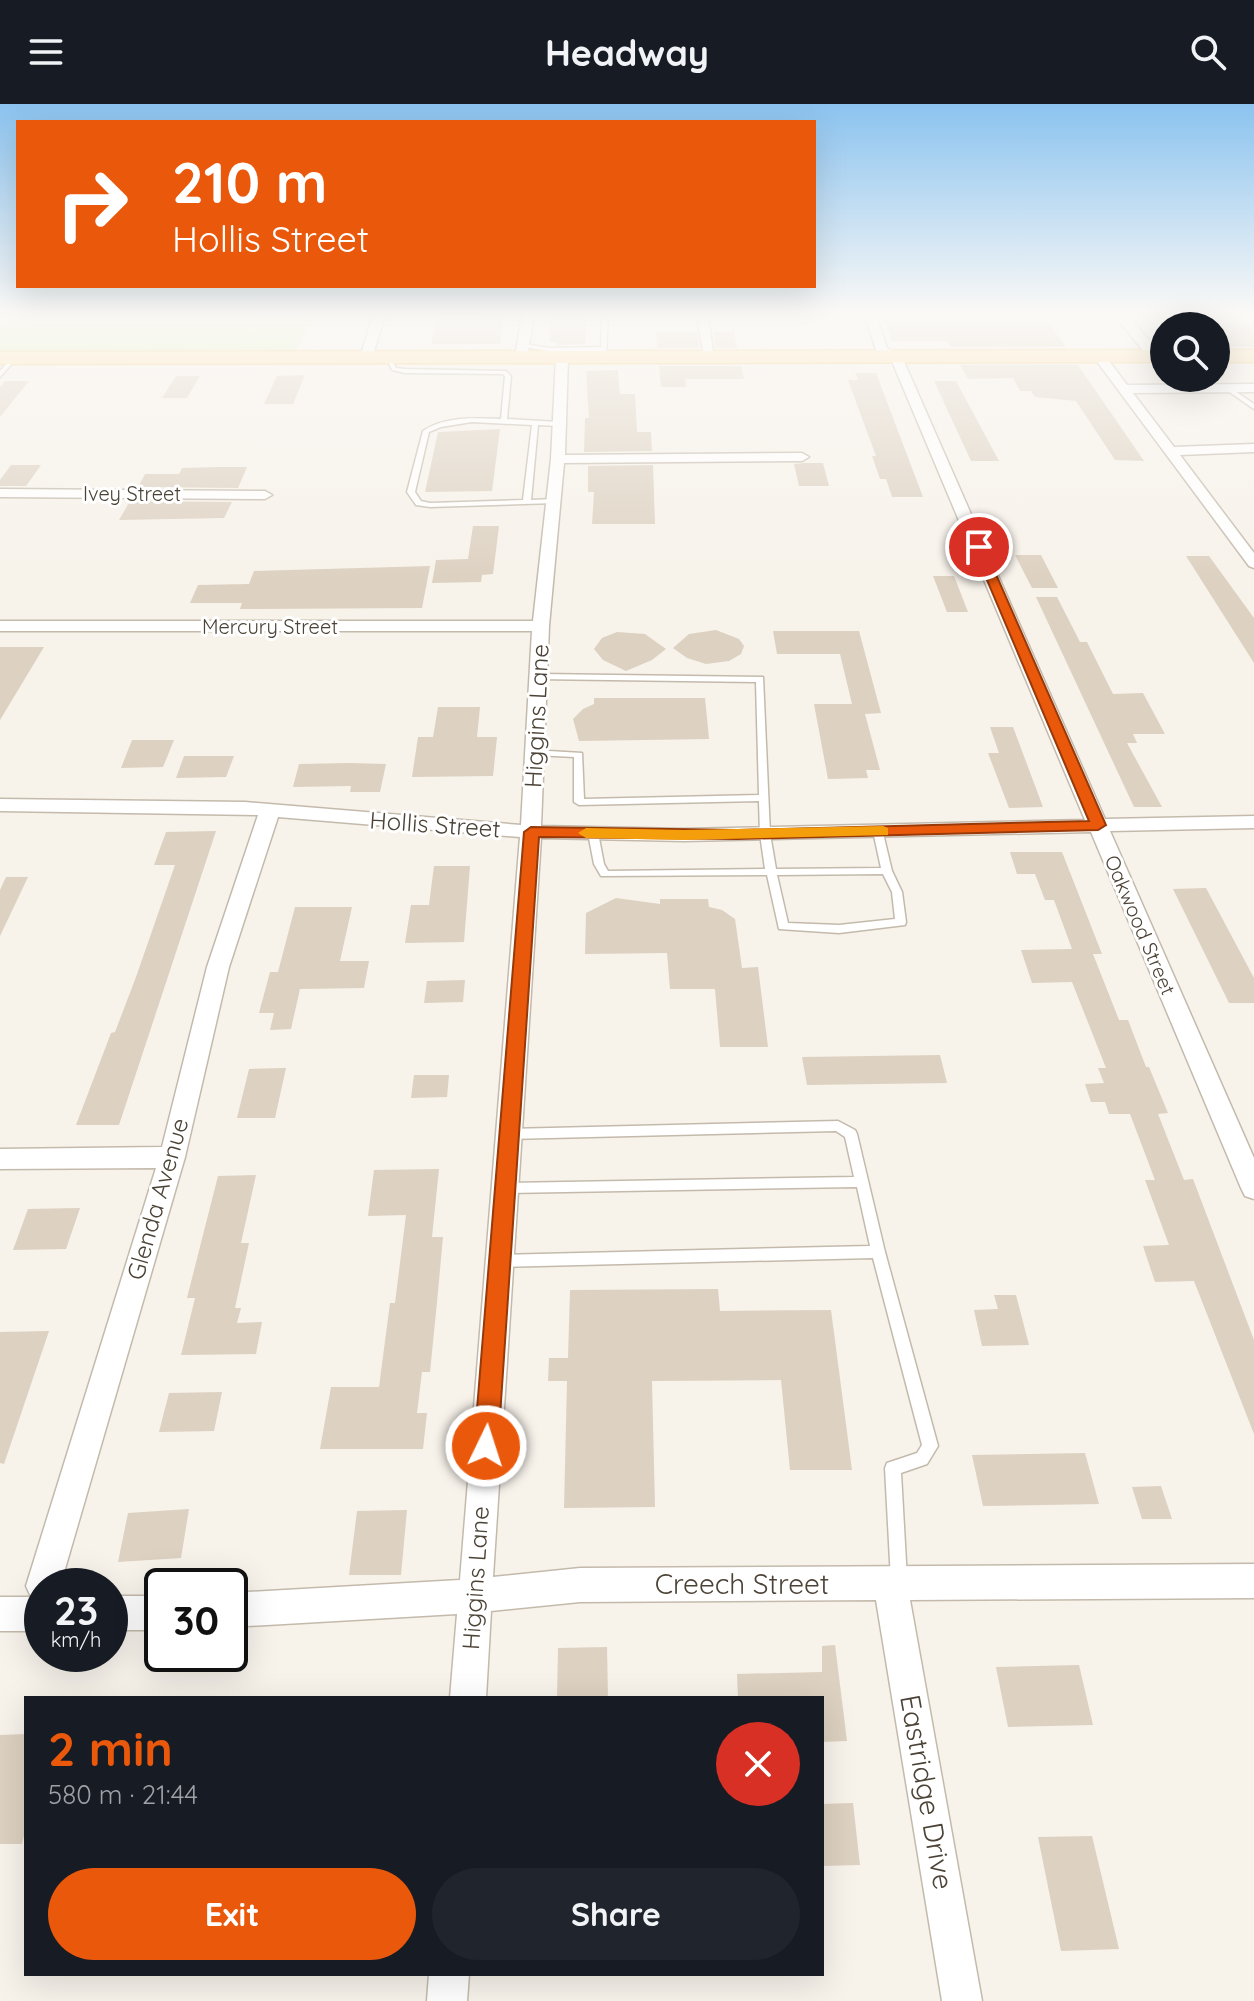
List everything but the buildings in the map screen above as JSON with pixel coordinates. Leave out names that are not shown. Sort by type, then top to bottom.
[{"type":"street","name":"Higgins Lane","points":[[468,1696],[531,832],[541,626],[558,459],[547,424],[549,404]]},
{"type":"street","name":"Oakwood Street","points":[[916,404],[1254,1188]]},
{"type":"street","points":[[1134,404],[1254,563]]},
{"type":"street","points":[[1170,451],[1254,448]]},
{"type":"street","points":[[558,459],[802,457]]},
{"type":"street","name":"Ivey Street","points":[[0,493],[265,495]]},
{"type":"street","name":"Mercury Street","points":[[0,626],[541,626]]},
{"type":"street","name":"Hollis Street","points":[[0,805],[270,810],[531,832],[593,833],[765,834],[1254,822]]},
{"type":"street","name":"Glenda Avenue","points":[[50,1568],[172,1157],[218,967],[270,810]]},
{"type":"street","points":[[0,1159],[172,1157]]},
{"type":"street","name":"Creech Street","points":[[248,1609],[475,1596],[580,1585],[1254,1581]]},
{"type":"street","name":"Eastridge Drive","points":[[894,1583],[962,2001]]},
{"type":"street","points":[[0,1614],[24,1606]]},
{"type":"street","points":[[447,2001],[449,1976]]},
{"type":"lane","points":[[504,422],[506,404]]},
{"type":"lane","points":[[527,500],[547,424],[453,422],[434,425],[426,431],[411,492],[419,503],[553,501]]},
{"type":"lane","points":[[539,677],[760,679],[765,834],[783,926],[839,929],[901,922],[897,892],[887,871],[878,831]]},
{"type":"lane","points":[[535,752],[579,755],[579,802],[765,798]]},
{"type":"lane","points":[[593,833],[599,864],[605,874],[887,871]]},
{"type":"lane","points":[[509,1134],[838,1126],[851,1134],[878,1252],[930,1446],[922,1459],[893,1468],[894,1583]]},
{"type":"lane","points":[[505,1188],[862,1182]]},
{"type":"lane","points":[[499,1261],[878,1252]]},
{"type":"slow traffic","points":[[586,833],[684,835],[883,831]]},
{"type":"route","points":[[486,1446],[531,832],[738,835],[1098,825],[979,547]]}]
